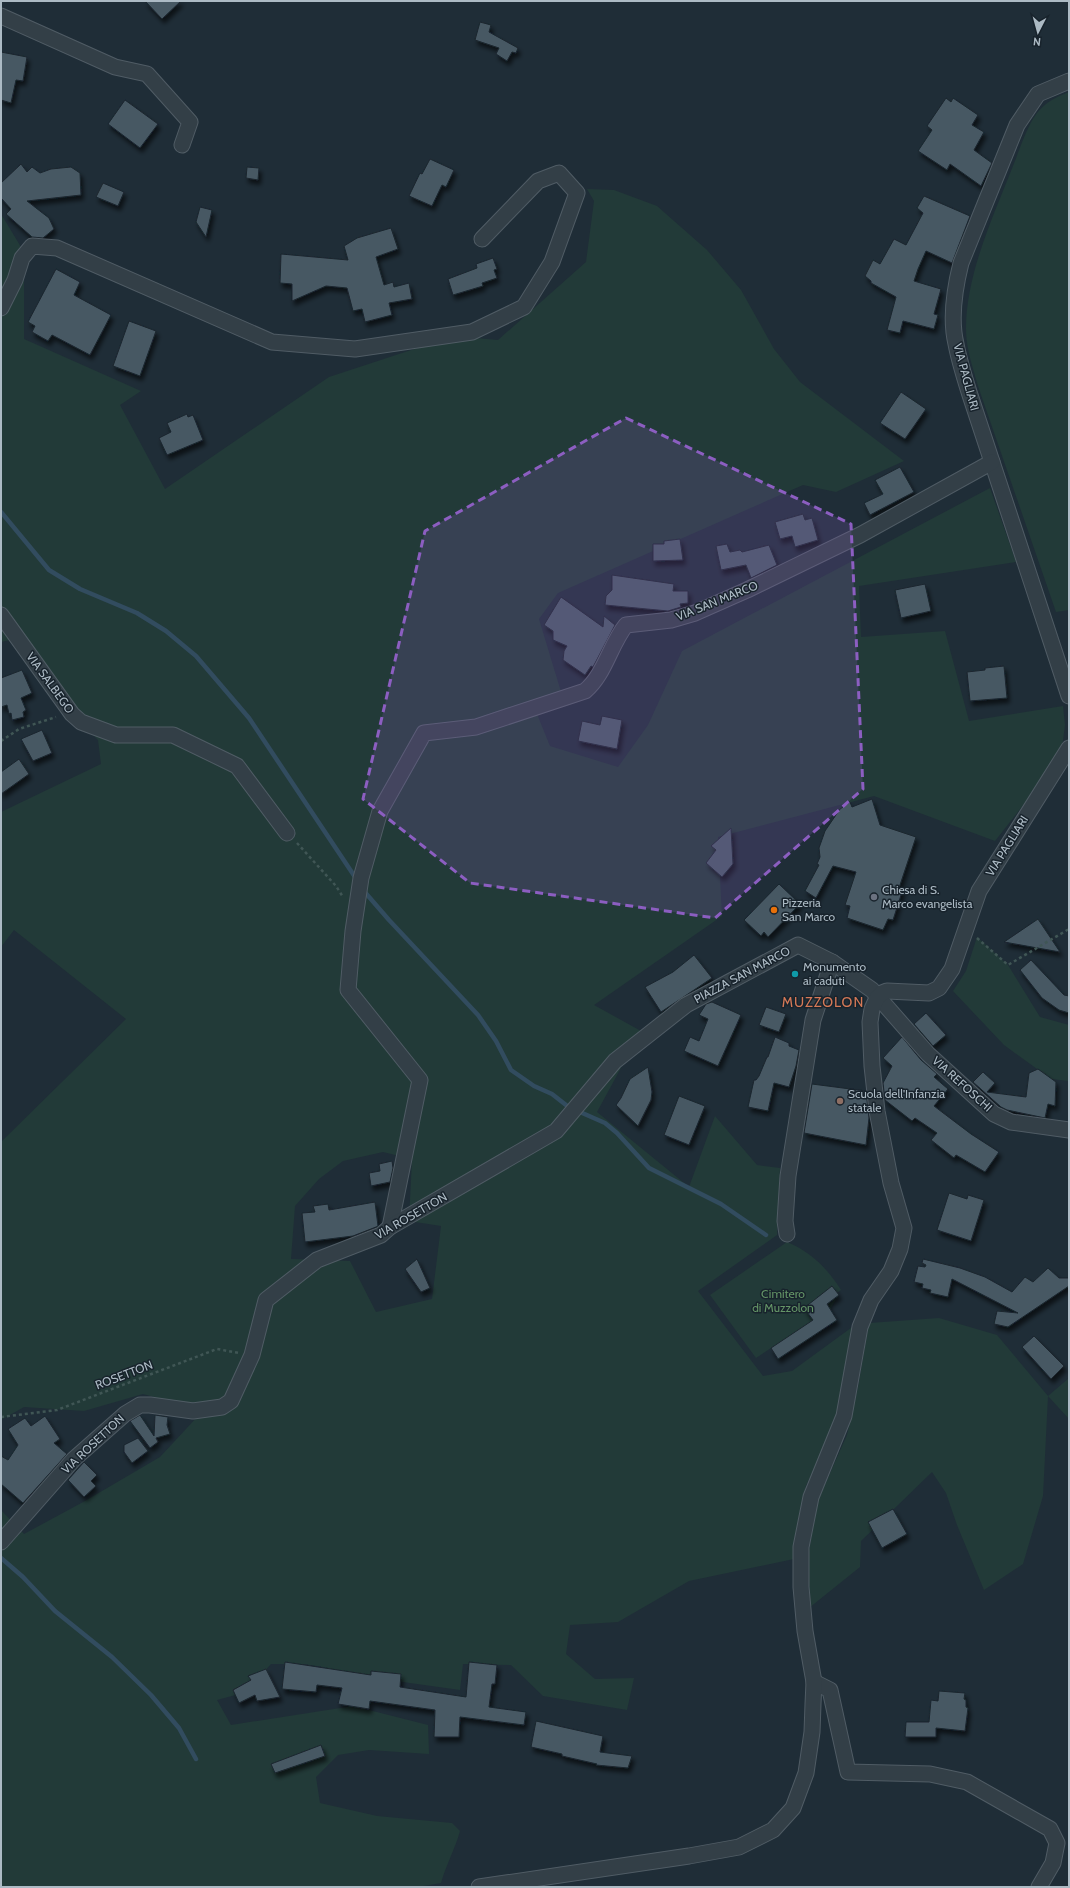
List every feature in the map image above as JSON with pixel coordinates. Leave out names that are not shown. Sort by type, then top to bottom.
[{"type":"street","points":[[1,16],[115,67],[147,74],[190,122],[182,145]]},
{"type":"street","name":"VIA PAGLIARI","points":[[1069,81],[1038,94],[1017,125],[961,263],[956,284],[954,304],[955,342],[969,392],[1069,696]]},
{"type":"street","points":[[1,308],[15,280],[22,258],[32,246],[57,248],[272,342],[355,349],[472,332],[524,307],[552,262],[577,193],[559,173],[538,181],[482,239]]},
{"type":"street","name":"VIA SAN MARCO","points":[[355,918],[361,878],[380,811],[424,733],[476,727],[585,691],[595,683],[619,633],[626,625],[671,620],[695,613],[747,590],[860,535],[992,462]]},
{"type":"street","name":"VIA SALBEGO","points":[[1,615],[72,714],[82,722],[116,735],[173,735],[237,766],[287,833]]},
{"type":"street","name":"VIA PAGLIARI","points":[[882,994],[929,993],[939,988],[952,969],[979,891],[1069,748]]},
{"type":"street","points":[[355,918],[348,990],[420,1080],[390,1227]]},
{"type":"street","name":"PIAZZA SAN MARCO","points":[[686,1005],[798,945],[832,962],[872,990],[882,994]]},
{"type":"street","points":[[787,1234],[785,1221],[788,1176],[812,1028],[832,962]]},
{"type":"street","points":[[479,1887],[703,1854],[739,1847],[773,1830],[794,1808],[806,1773],[812,1732],[814,1682],[804,1631],[801,1587],[801,1547],[811,1497],[844,1416],[860,1327],[871,1300],[891,1271],[900,1249],[904,1228],[891,1183],[877,1111],[870,1022],[872,1009],[882,994]]},
{"type":"street","name":"VIA REFOSCHI","points":[[882,994],[928,1054],[994,1114],[1011,1122],[1069,1130]]},
{"type":"street","name":"VIA ROSETTON","points":[[1,1542],[74,1459],[125,1414],[140,1405],[193,1411],[222,1407],[231,1401],[252,1355],[266,1300],[317,1260],[381,1235],[390,1227],[556,1131],[615,1061],[686,1005]]},
{"type":"street","points":[[814,1682],[830,1690],[848,1772],[930,1774],[967,1782],[1050,1829],[1057,1843],[1053,1863],[1039,1887]]},
{"type":"path","points":[[1,741],[19,729],[45,720],[72,714]]},
{"type":"path","points":[[287,833],[336,886],[355,918]]},
{"type":"path","points":[[977,937],[1008,964],[1069,929]]},
{"type":"path","name":"ROSETTON","points":[[1,1417],[57,1410],[217,1349],[252,1355]]},
{"type":"highlighted area","points":[[626,418],[851,524],[863,789],[715,918],[470,883],[363,799],[425,531]]},
{"type":"green space","points":[[1069,92],[1069,610],[1056,612],[978,386],[968,351],[966,329],[967,308],[982,246],[989,225],[1033,118],[1048,103]]},
{"type":"green space","points":[[587,189],[614,190],[657,206],[707,250],[741,290],[774,349],[800,382],[904,461],[836,492],[803,485],[558,593],[539,619],[562,695],[533,704],[550,746],[618,767],[648,725],[682,651],[990,488],[1016,562],[859,586],[861,637],[945,631],[969,721],[1063,706],[1065,725],[1062,748],[1049,775],[995,841],[874,796],[718,837],[722,916],[594,1005],[641,1031],[597,1112],[689,1187],[715,1116],[757,1165],[780,1168],[777,1235],[698,1291],[763,1376],[792,1371],[855,1325],[841,1400],[834,1425],[806,1486],[796,1533],[794,1559],[689,1581],[618,1622],[570,1625],[566,1654],[595,1679],[634,1678],[627,1710],[543,1696],[511,1665],[463,1664],[460,1690],[360,1676],[303,1664],[271,1664],[261,1675],[254,1690],[217,1700],[231,1725],[353,1706],[428,1725],[429,1754],[369,1750],[338,1755],[316,1777],[320,1803],[377,1816],[452,1823],[460,1831],[441,1883],[418,1887],[1,1887],[1,1510],[24,1534],[85,1501],[160,1457],[199,1415],[181,1404],[143,1394],[84,1411],[24,1407],[1,1420],[1,1142],[126,1019],[14,930],[1,947],[1,812],[101,764],[98,740],[72,714],[19,638],[1,642],[1,214],[24,252],[24,339],[141,391],[120,405],[165,489],[329,377],[454,336],[498,340],[586,262],[594,201]],"holes":[[[383,1152],[412,1159],[409,1221],[441,1226],[432,1299],[376,1312],[350,1261],[291,1259],[295,1206],[319,1179],[343,1161]]]},
{"type":"green space","points":[[977,937],[1008,965],[1040,1017],[1069,1025],[1069,1081],[1051,1079],[1004,1045],[953,991],[966,971]]},
{"type":"green space","name":"Cimitero di Muzzolon","points":[[787,1242],[804,1251],[818,1262],[841,1290],[837,1293],[839,1295],[830,1309],[837,1320],[778,1359],[771,1348],[756,1358],[710,1295]]},
{"type":"green space","points":[[939,1318],[997,1335],[1048,1396],[1043,1496],[1023,1564],[984,1590],[957,1525],[946,1493],[932,1472],[861,1541],[860,1567],[809,1608],[809,1551],[818,1500],[847,1435],[858,1387],[869,1323]]},
{"type":"green space","points":[[1069,1378],[1069,1419],[1048,1396]]},
{"type":"building","points":[[145,1],[181,1],[162,19]]},
{"type":"building","points":[[480,22],[491,25],[489,32],[518,48],[516,53],[512,52],[507,61],[496,54],[499,48],[475,40]]},
{"type":"building","points":[[1,52],[27,57],[23,81],[16,80],[11,103],[1,100]]},
{"type":"building","points":[[946,98],[951,102],[953,98],[978,115],[972,125],[984,132],[974,150],[992,163],[981,186],[950,164],[947,170],[918,151],[932,130],[927,126]]},
{"type":"building","points":[[125,100],[158,124],[140,148],[108,124]]},
{"type":"building","points":[[430,159],[454,170],[446,187],[442,185],[432,206],[409,196],[420,173],[422,174]]},
{"type":"building","points":[[21,164],[27,172],[32,167],[40,173],[51,169],[71,167],[80,173],[81,195],[27,201],[49,218],[54,229],[43,238],[32,237],[6,214],[11,209],[1,198],[1,183]]},
{"type":"building","points":[[247,167],[259,168],[258,180],[246,178]]},
{"type":"building","points":[[103,183],[124,192],[118,206],[96,197]]},
{"type":"building","points":[[924,196],[970,216],[952,263],[926,251],[914,281],[941,289],[934,314],[938,315],[934,329],[903,321],[900,333],[887,330],[896,297],[871,283],[871,281],[865,276],[873,260],[880,264],[894,239],[906,245],[923,213],[917,208]]},
{"type":"building","points":[[200,207],[212,210],[206,237],[196,222]]},
{"type":"building","points":[[391,228],[398,249],[376,257],[384,285],[393,282],[394,287],[409,283],[412,299],[389,303],[392,315],[365,322],[362,309],[353,311],[347,288],[326,286],[292,301],[292,284],[280,283],[281,254],[348,260],[344,246],[357,238]]},
{"type":"building","points":[[493,258],[497,269],[494,270],[497,278],[482,283],[483,286],[453,295],[448,279],[477,268],[476,264]]},
{"type":"building","points":[[56,269],[80,282],[74,295],[111,315],[90,355],[52,335],[48,341],[32,332],[35,326],[28,322]]},
{"type":"building","points":[[129,321],[156,331],[140,376],[113,366]]},
{"type":"building","points":[[901,392],[926,409],[905,439],[880,423]]},
{"type":"building","points":[[187,414],[188,417],[193,415],[203,440],[167,455],[159,438],[171,432],[167,423]]},
{"type":"building","points":[[900,467],[914,492],[870,515],[864,503],[883,494],[875,480]]},
{"type":"building","points":[[803,514],[805,520],[812,518],[818,540],[795,547],[792,536],[780,539],[775,522]]},
{"type":"building","points":[[680,539],[683,560],[653,561],[653,544],[664,544],[664,541]]},
{"type":"building","points":[[727,544],[730,552],[740,550],[742,552],[769,545],[777,565],[751,578],[746,565],[721,570],[716,546]]},
{"type":"building","points":[[612,575],[674,584],[673,591],[688,591],[688,603],[680,604],[681,607],[668,611],[605,605],[606,596],[612,590]]},
{"type":"building","points":[[925,584],[931,611],[901,618],[895,590]]},
{"type":"building","points":[[561,597],[603,627],[604,616],[615,625],[593,667],[591,666],[585,675],[563,660],[564,651],[567,646],[553,640],[553,631],[544,625]]},
{"type":"building","points":[[1004,666],[1007,698],[970,701],[967,672]]},
{"type":"building","points":[[22,670],[32,693],[21,698],[26,710],[23,712],[24,717],[12,720],[11,713],[9,714],[7,705],[1,707],[1,678]]},
{"type":"building","points":[[602,716],[622,720],[617,749],[578,741],[582,721],[600,725]]},
{"type":"building","points":[[42,730],[52,753],[33,761],[21,739]]},
{"type":"building","points":[[19,759],[29,774],[1,794],[1,772]]},
{"type":"building","points":[[872,799],[880,825],[916,837],[899,888],[903,889],[893,920],[888,919],[883,930],[847,918],[850,906],[845,905],[856,872],[833,866],[816,898],[805,891],[819,865],[817,864],[820,857],[819,848],[825,831],[840,809],[850,802],[852,807]]},
{"type":"building","points":[[731,828],[733,864],[722,877],[706,863],[716,850],[711,846]]},
{"type":"building","name":"Pizzeria San Marco","points":[[779,884],[800,904],[768,937],[764,932],[761,936],[744,920]]},
{"type":"building","points":[[1038,919],[1060,952],[1004,942]]},
{"type":"building","points":[[694,955],[712,978],[661,1012],[645,987],[673,972]]},
{"type":"building","points":[[1031,960],[1064,995],[1069,996],[1069,1013],[1059,1010],[1042,998],[1020,970]]},
{"type":"building","points":[[712,1002],[741,1015],[718,1066],[684,1051],[690,1037],[699,1041],[708,1019],[699,1015],[706,1004]]},
{"type":"building","points":[[766,1007],[786,1014],[779,1032],[759,1025]]},
{"type":"building","points":[[926,1013],[946,1035],[933,1046],[914,1024]]},
{"type":"building","points":[[775,1037],[789,1043],[789,1046],[799,1050],[796,1066],[789,1087],[774,1083],[768,1111],[748,1107],[754,1080],[756,1080],[759,1076]]},
{"type":"building","points":[[902,1037],[921,1060],[937,1074],[934,1077],[948,1089],[934,1106],[971,1134],[999,1152],[985,1172],[956,1155],[954,1158],[931,1140],[937,1133],[915,1118],[912,1121],[885,1100],[883,1083],[892,1066],[883,1058]]},
{"type":"building","points":[[648,1067],[652,1092],[651,1100],[638,1126],[616,1105],[630,1079]]},
{"type":"building","points":[[1038,1069],[1056,1082],[1055,1106],[1048,1104],[1045,1118],[1007,1110],[1001,1107],[973,1082],[983,1072],[995,1083],[987,1092],[1026,1097],[1029,1073]]},
{"type":"building","name":"Scuola dell'Infanzia statale","points":[[812,1084],[866,1091],[869,1118],[866,1145],[804,1133]]},
{"type":"building","points":[[679,1096],[705,1106],[689,1145],[664,1135]]},
{"type":"building","points":[[392,1161],[393,1168],[390,1182],[371,1186],[369,1173],[380,1171],[379,1164]]},
{"type":"building","points":[[949,1193],[967,1199],[968,1195],[984,1200],[971,1241],[937,1230]]},
{"type":"building","points":[[375,1202],[378,1226],[353,1236],[305,1242],[302,1213],[315,1212],[313,1206],[328,1204],[329,1210]]},
{"type":"building","points":[[417,1259],[430,1288],[421,1292],[405,1269]]},
{"type":"building","points":[[923,1259],[960,1268],[985,1277],[1012,1292],[1025,1277],[1033,1282],[1048,1268],[1059,1278],[1069,1278],[1069,1286],[1008,1327],[994,1324],[997,1311],[1018,1313],[952,1279],[948,1297],[930,1293],[931,1290],[922,1288],[923,1284],[914,1282],[918,1266],[925,1267],[926,1265],[922,1263]]},
{"type":"building","points":[[832,1286],[839,1295],[827,1304],[837,1320],[778,1359],[771,1348],[813,1320],[804,1308]]},
{"type":"building","points":[[1034,1336],[1064,1366],[1051,1379],[1022,1347]]},
{"type":"building","points":[[140,1415],[154,1436],[155,1415],[168,1417],[167,1425],[170,1434],[156,1438],[158,1442],[150,1448],[130,1421]]},
{"type":"building","points":[[45,1416],[60,1439],[54,1443],[67,1454],[23,1503],[1,1484],[1,1456],[8,1460],[18,1445],[8,1429],[25,1418],[31,1426]]},
{"type":"building","points":[[138,1438],[148,1451],[132,1463],[124,1452],[124,1445]]},
{"type":"building","points":[[84,1462],[97,1475],[91,1481],[96,1486],[84,1497],[68,1480]]},
{"type":"building","points":[[893,1509],[907,1534],[882,1548],[868,1522]]},
{"type":"building","points":[[285,1662],[371,1675],[371,1671],[401,1674],[400,1687],[466,1697],[469,1662],[497,1665],[495,1684],[492,1684],[489,1707],[526,1712],[524,1725],[460,1717],[459,1737],[434,1737],[435,1710],[370,1701],[369,1709],[338,1704],[342,1688],[317,1685],[316,1692],[282,1689]]},
{"type":"building","points":[[266,1669],[280,1697],[257,1701],[255,1695],[239,1703],[233,1690],[251,1680],[248,1676]]},
{"type":"building","points":[[939,1691],[965,1693],[964,1699],[966,1700],[966,1707],[968,1708],[965,1731],[936,1728],[936,1737],[905,1737],[906,1722],[929,1722],[931,1700],[938,1701]]},
{"type":"building","points":[[536,1721],[603,1736],[600,1752],[632,1756],[628,1768],[596,1765],[597,1764],[562,1756],[562,1754],[531,1747]]},
{"type":"building","points":[[321,1745],[325,1756],[275,1773],[271,1764]]},
{"type":"waterway","points":[[1,512],[49,570],[80,589],[137,613],[166,631],[196,656],[249,718],[357,880]]},
{"type":"waterway","points":[[363,890],[478,1015],[496,1041],[511,1070],[534,1086],[552,1094],[566,1105]]},
{"type":"waterway","points":[[580,1112],[605,1123],[617,1133],[649,1168],[721,1204],[766,1235]]},
{"type":"waterway","points":[[1,1558],[23,1577],[55,1611],[112,1657],[151,1695],[179,1728],[196,1759]]},
{"type":"place","name":"Chiesa di S. Marco evangelista","points":[[874,897]]},
{"type":"place","name":"Pizzeria San Marco","points":[[774,910]]},
{"type":"place","name":"Monumento ai caduti","points":[[795,974]]},
{"type":"place","name":"Scuola dell'Infanzia statale","points":[[840,1101]]},
{"type":"district","name":"MUZZOLON","points":[[823,1002]]}]
